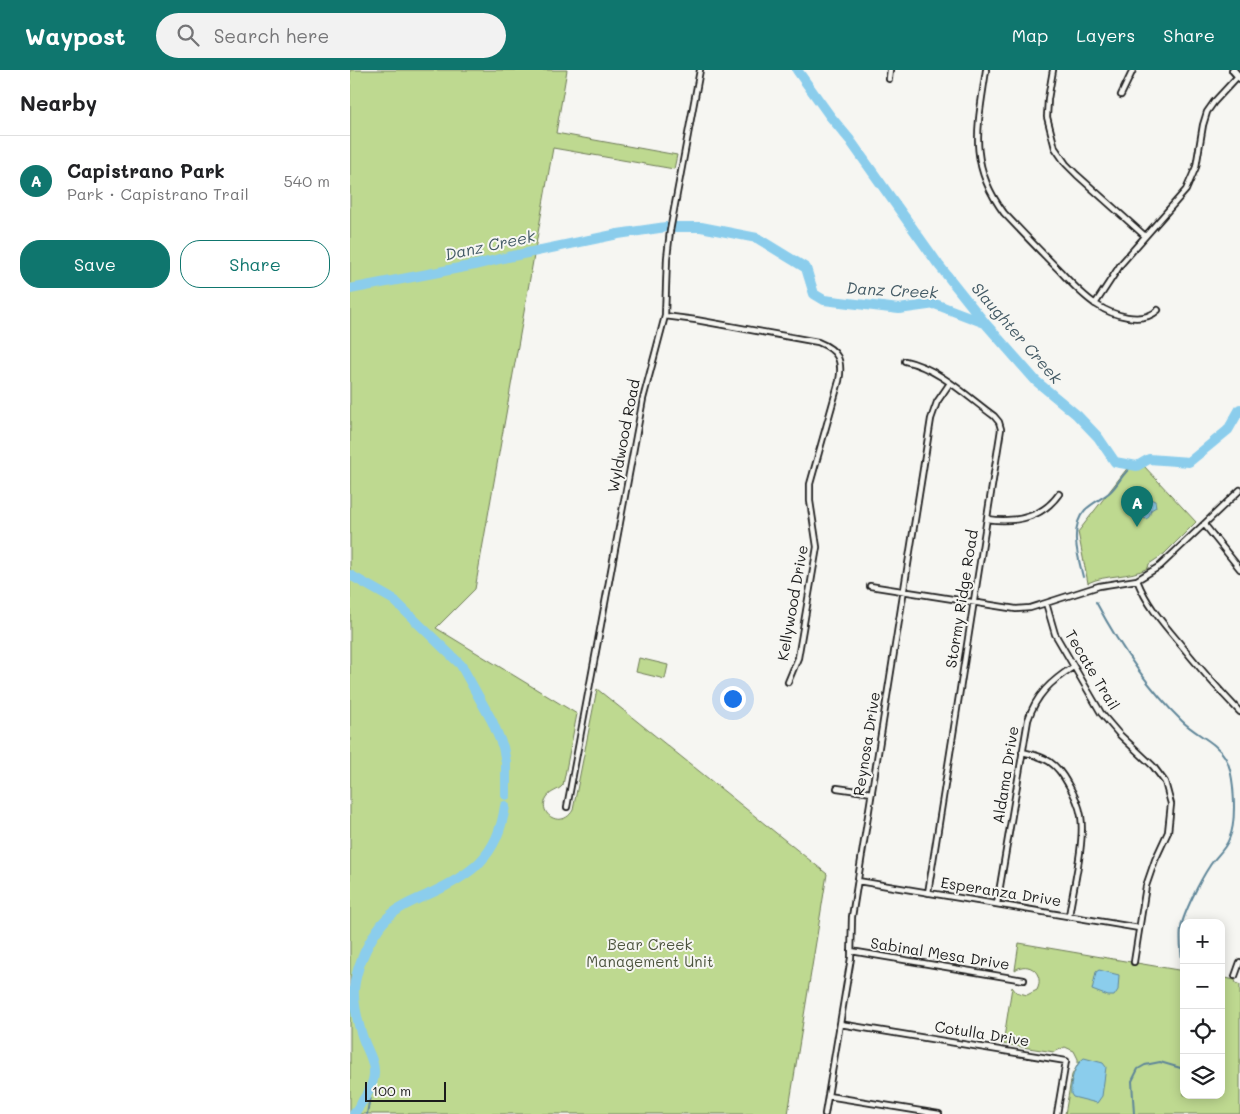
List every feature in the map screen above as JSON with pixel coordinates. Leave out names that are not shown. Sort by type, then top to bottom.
[{"type":"main road","points":[[1232,70],[1239,76]]},
{"type":"street","name":"Wyldwood Road","points":[[567,807],[643,399],[665,316],[670,231],[700,70]]},
{"type":"street","points":[[888,79],[890,70]]},
{"type":"street","points":[[986,70],[977,138],[980,163],[990,193],[1004,213],[1095,304],[1114,313],[1132,317],[1150,316],[1158,310]]},
{"type":"street","points":[[1053,70],[1048,99],[1048,117],[1055,148],[1066,164],[1077,175],[1144,236]]},
{"type":"street","points":[[1121,95],[1133,70]]},
{"type":"street","points":[[1095,304],[1121,264],[1186,190],[1196,167],[1207,112],[1239,76]]},
{"type":"street","name":"Kellywood Drive","points":[[665,316],[818,342],[826,345],[836,354],[841,364],[839,381],[810,484],[810,501],[817,539],[798,658],[788,682]]},
{"type":"street","name":"Stormy Ridge Road","points":[[905,361],[928,368],[994,416],[1000,425],[1001,434],[928,893]]},
{"type":"street","name":"Reynosa Drive","points":[[825,1114],[851,951],[852,917],[931,419],[934,408],[950,383]]},
{"type":"street","points":[[870,586],[1016,609],[1046,603],[1099,586],[1126,583],[1137,580],[1160,566],[1240,490]]},
{"type":"street","points":[[987,519],[1023,520],[1053,503],[1059,494]]},
{"type":"street","points":[[1204,524],[1240,569]]},
{"type":"street","points":[[1137,580],[1154,612],[1195,664],[1240,712]]},
{"type":"street","name":"Tecate Trail","points":[[1046,603],[1055,634],[1101,713],[1119,734],[1147,759],[1158,773],[1164,782],[1171,804],[1168,832],[1146,886],[1134,962]]},
{"type":"street","name":"Aldama Drive","points":[[997,904],[1028,720],[1038,697],[1053,680],[1073,667]]},
{"type":"street","points":[[1022,752],[1041,756],[1053,764],[1062,774],[1079,808],[1082,824],[1081,841],[1069,916]]},
{"type":"street","points":[[838,788],[872,793]]},
{"type":"street","name":"Esperanza Drive","points":[[858,881],[1139,928]]},
{"type":"street","name":"Sabinal Mesa Drive","points":[[851,951],[1024,980]]},
{"type":"street","points":[[1235,976],[1240,962]]},
{"type":"street","name":"Cotulla Drive","points":[[840,1024],[1066,1061],[1057,1114]]},
{"type":"street","points":[[828,1096],[939,1114]]},
{"type":"green space","name":"Bear Creek Management Unit","points":[[350,70],[567,70],[556,133],[677,155],[674,169],[553,148],[475,589],[436,628],[577,714],[563,785],[547,797],[545,809],[547,814],[557,819],[563,819],[573,810],[597,689],[827,874],[788,1114],[350,1114]]},
{"type":"green space","points":[[1129,466],[1144,466],[1196,522],[1164,554],[1149,564],[1148,568],[1088,583],[1078,532]]},
{"type":"green space","points":[[639,658],[668,665],[665,679],[636,672]]},
{"type":"green space","points":[[1019,943],[1180,970],[1180,1099],[1225,1099],[1225,978],[1235,980],[1240,985],[1240,1114],[1065,1114],[1072,1075],[1078,1064],[1074,1051],[1065,1047],[1054,1052],[1003,1044],[1012,987],[1016,992],[1027,995],[1037,990],[1039,984],[1039,979],[1034,970],[1020,967],[1015,970]]},
{"type":"water","points":[[1137,497],[1143,505],[1141,509],[1143,509],[1148,498],[1155,501],[1156,507],[1151,510],[1149,517],[1146,519],[1139,516],[1138,508],[1133,503]]},
{"type":"water","points":[[1099,970],[1119,975],[1118,990],[1114,996],[1108,996],[1092,990],[1096,972]]},
{"type":"water","points":[[1084,1058],[1103,1063],[1106,1067],[1102,1096],[1097,1103],[1073,1097],[1071,1094],[1073,1074]]},
{"type":"waterway","name":"Slaughter Creek","points":[[797,70],[850,140]]},
{"type":"waterway","name":"Slaughter Creek","points":[[852,143],[938,264],[985,323],[1036,381],[1077,415],[1098,437],[1115,462],[1137,466],[1149,459],[1189,462],[1228,430],[1240,409]]},
{"type":"waterway","name":"Danz Creek","points":[[350,289],[475,265],[618,234],[666,227]]},
{"type":"waterway","name":"Danz Creek","points":[[675,227],[701,227],[757,238],[806,268],[814,294],[824,300],[899,309],[935,304],[985,323]]},
{"type":"waterway","points":[[1083,577],[1076,542],[1077,525],[1080,517],[1088,507],[1110,492],[1126,471],[1133,466]]},
{"type":"waterway","name":"Danz Creek","points":[[350,575],[394,600],[461,665],[492,721],[503,747],[506,762],[506,795]]},
{"type":"waterway","points":[[1096,602],[1124,650],[1145,680],[1182,721],[1211,742],[1221,752],[1225,757],[1231,775],[1234,798],[1232,831],[1225,847],[1211,863],[1182,922],[1180,939],[1183,964]]},
{"type":"waterway","name":"Danz Creek","points":[[354,1114],[369,1090],[374,1074],[372,1061],[358,1023],[354,995],[359,966],[369,943],[378,929],[394,912],[457,880],[480,862],[496,839],[505,806]]},
{"type":"waterway","points":[[1134,1114],[1132,1081],[1138,1069],[1145,1065],[1160,1062],[1180,1068]]},
{"type":"waterway","points":[[367,1114],[372,1085]]},
{"type":"place","name":"Capistrano Park","points":[[1137,527]]}]
